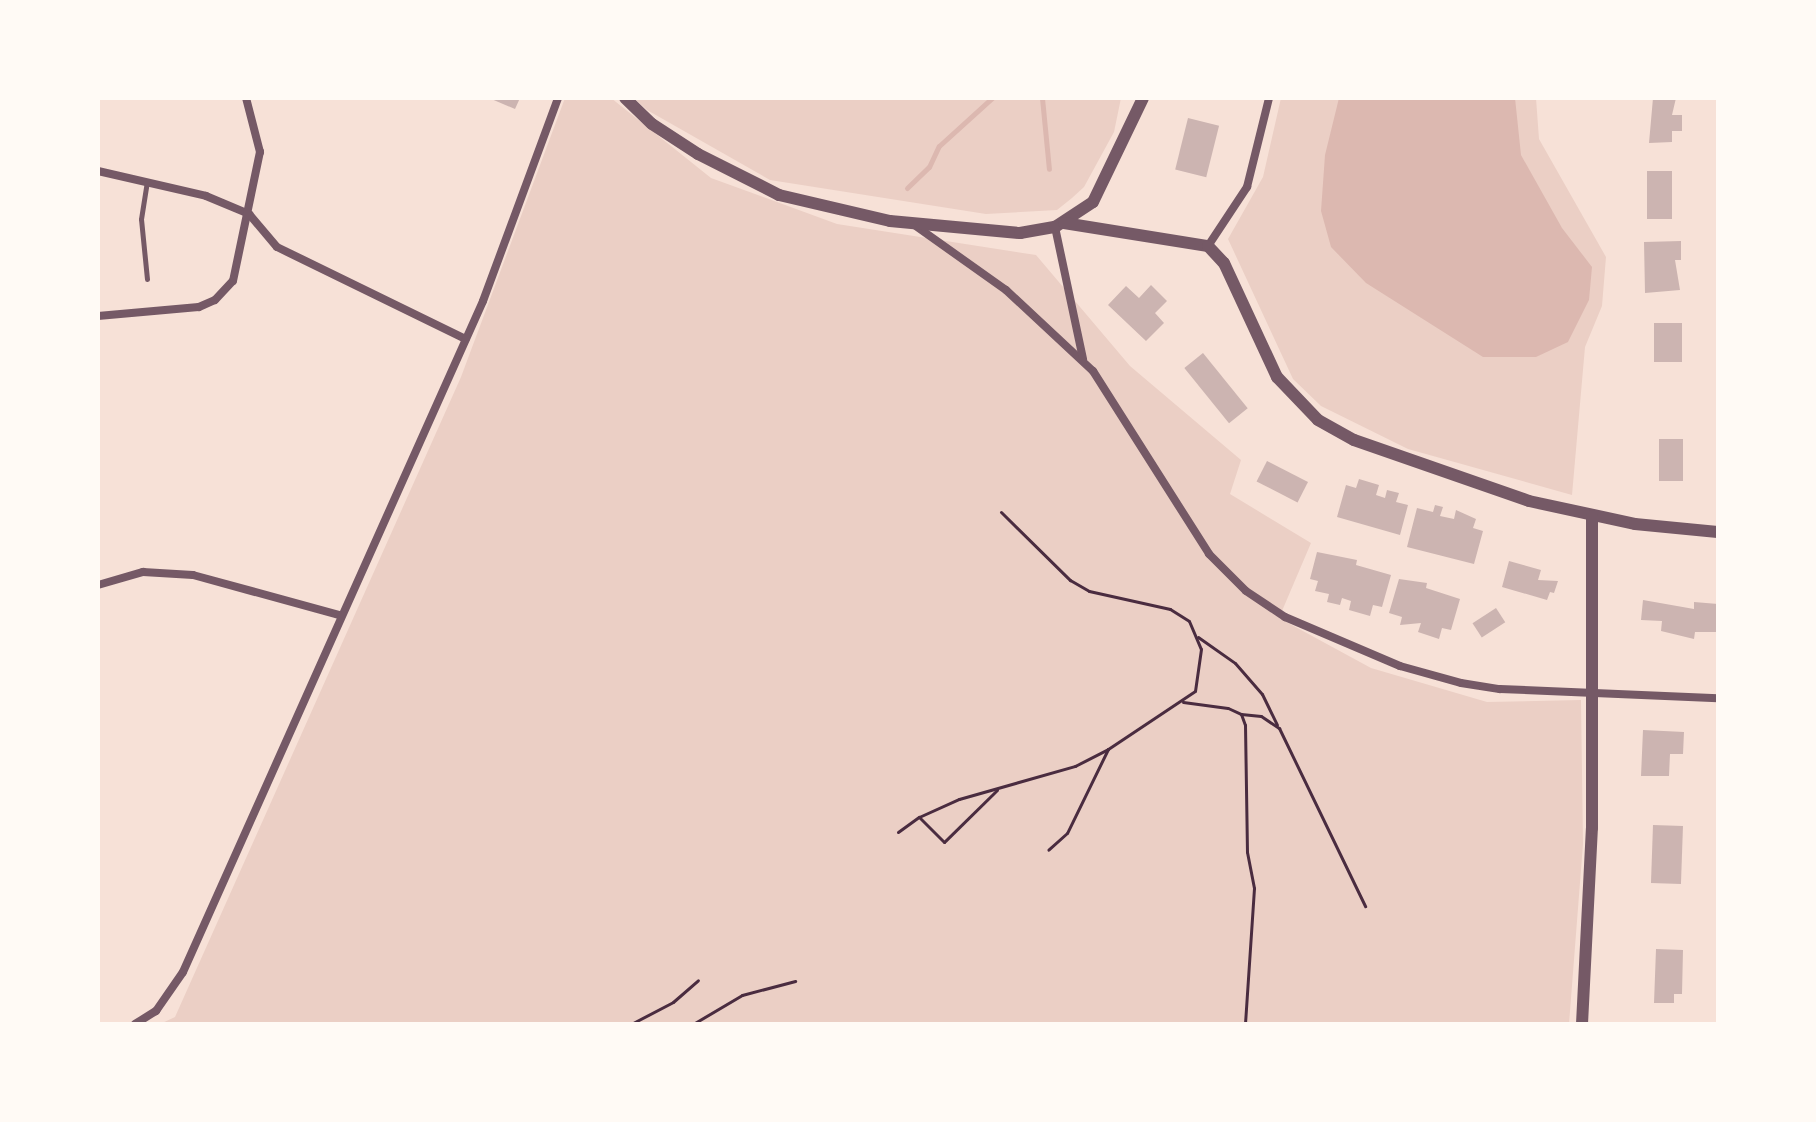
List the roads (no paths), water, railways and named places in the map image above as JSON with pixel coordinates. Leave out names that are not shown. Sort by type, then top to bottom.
[{"type":"street","points":[[98,316],[188,309],[215,300],[233,281],[260,152],[246,98]]},
{"type":"street","points":[[135,1024],[156,1011],[183,972],[339,615],[466,339],[558,98]]},
{"type":"street","points":[[625,98],[652,124],[698,154],[779,195],[913,224],[977,232],[1060,225],[1208,246],[1224,263],[1277,377],[1318,420],[1389,454],[1592,516],[1718,532]]},
{"type":"street","points":[[1060,225],[1093,202],[1109,178],[1143,98]]},
{"type":"street","points":[[1208,246],[1247,187],[1269,98]]},
{"type":"street","points":[[98,171],[206,196],[249,214],[277,247],[466,339]]},
{"type":"street","points":[[913,224],[1006,290],[1084,361],[1126,415],[1209,554],[1246,591],[1285,617],[1400,666],[1461,683],[1718,698]]},
{"type":"street","points":[[1060,225],[1084,361]]},
{"type":"street","points":[[1582,1024],[1592,828],[1592,516]]},
{"type":"street","points":[[98,585],[143,572],[193,575],[339,615]]},
{"type":"lane","points":[[147,182],[141,219],[147,279]]},
{"type":"waterway","points":[[907,188],[929,167],[939,146],[992,98]]},
{"type":"waterway","points":[[1042,98],[1049,169]]}]
